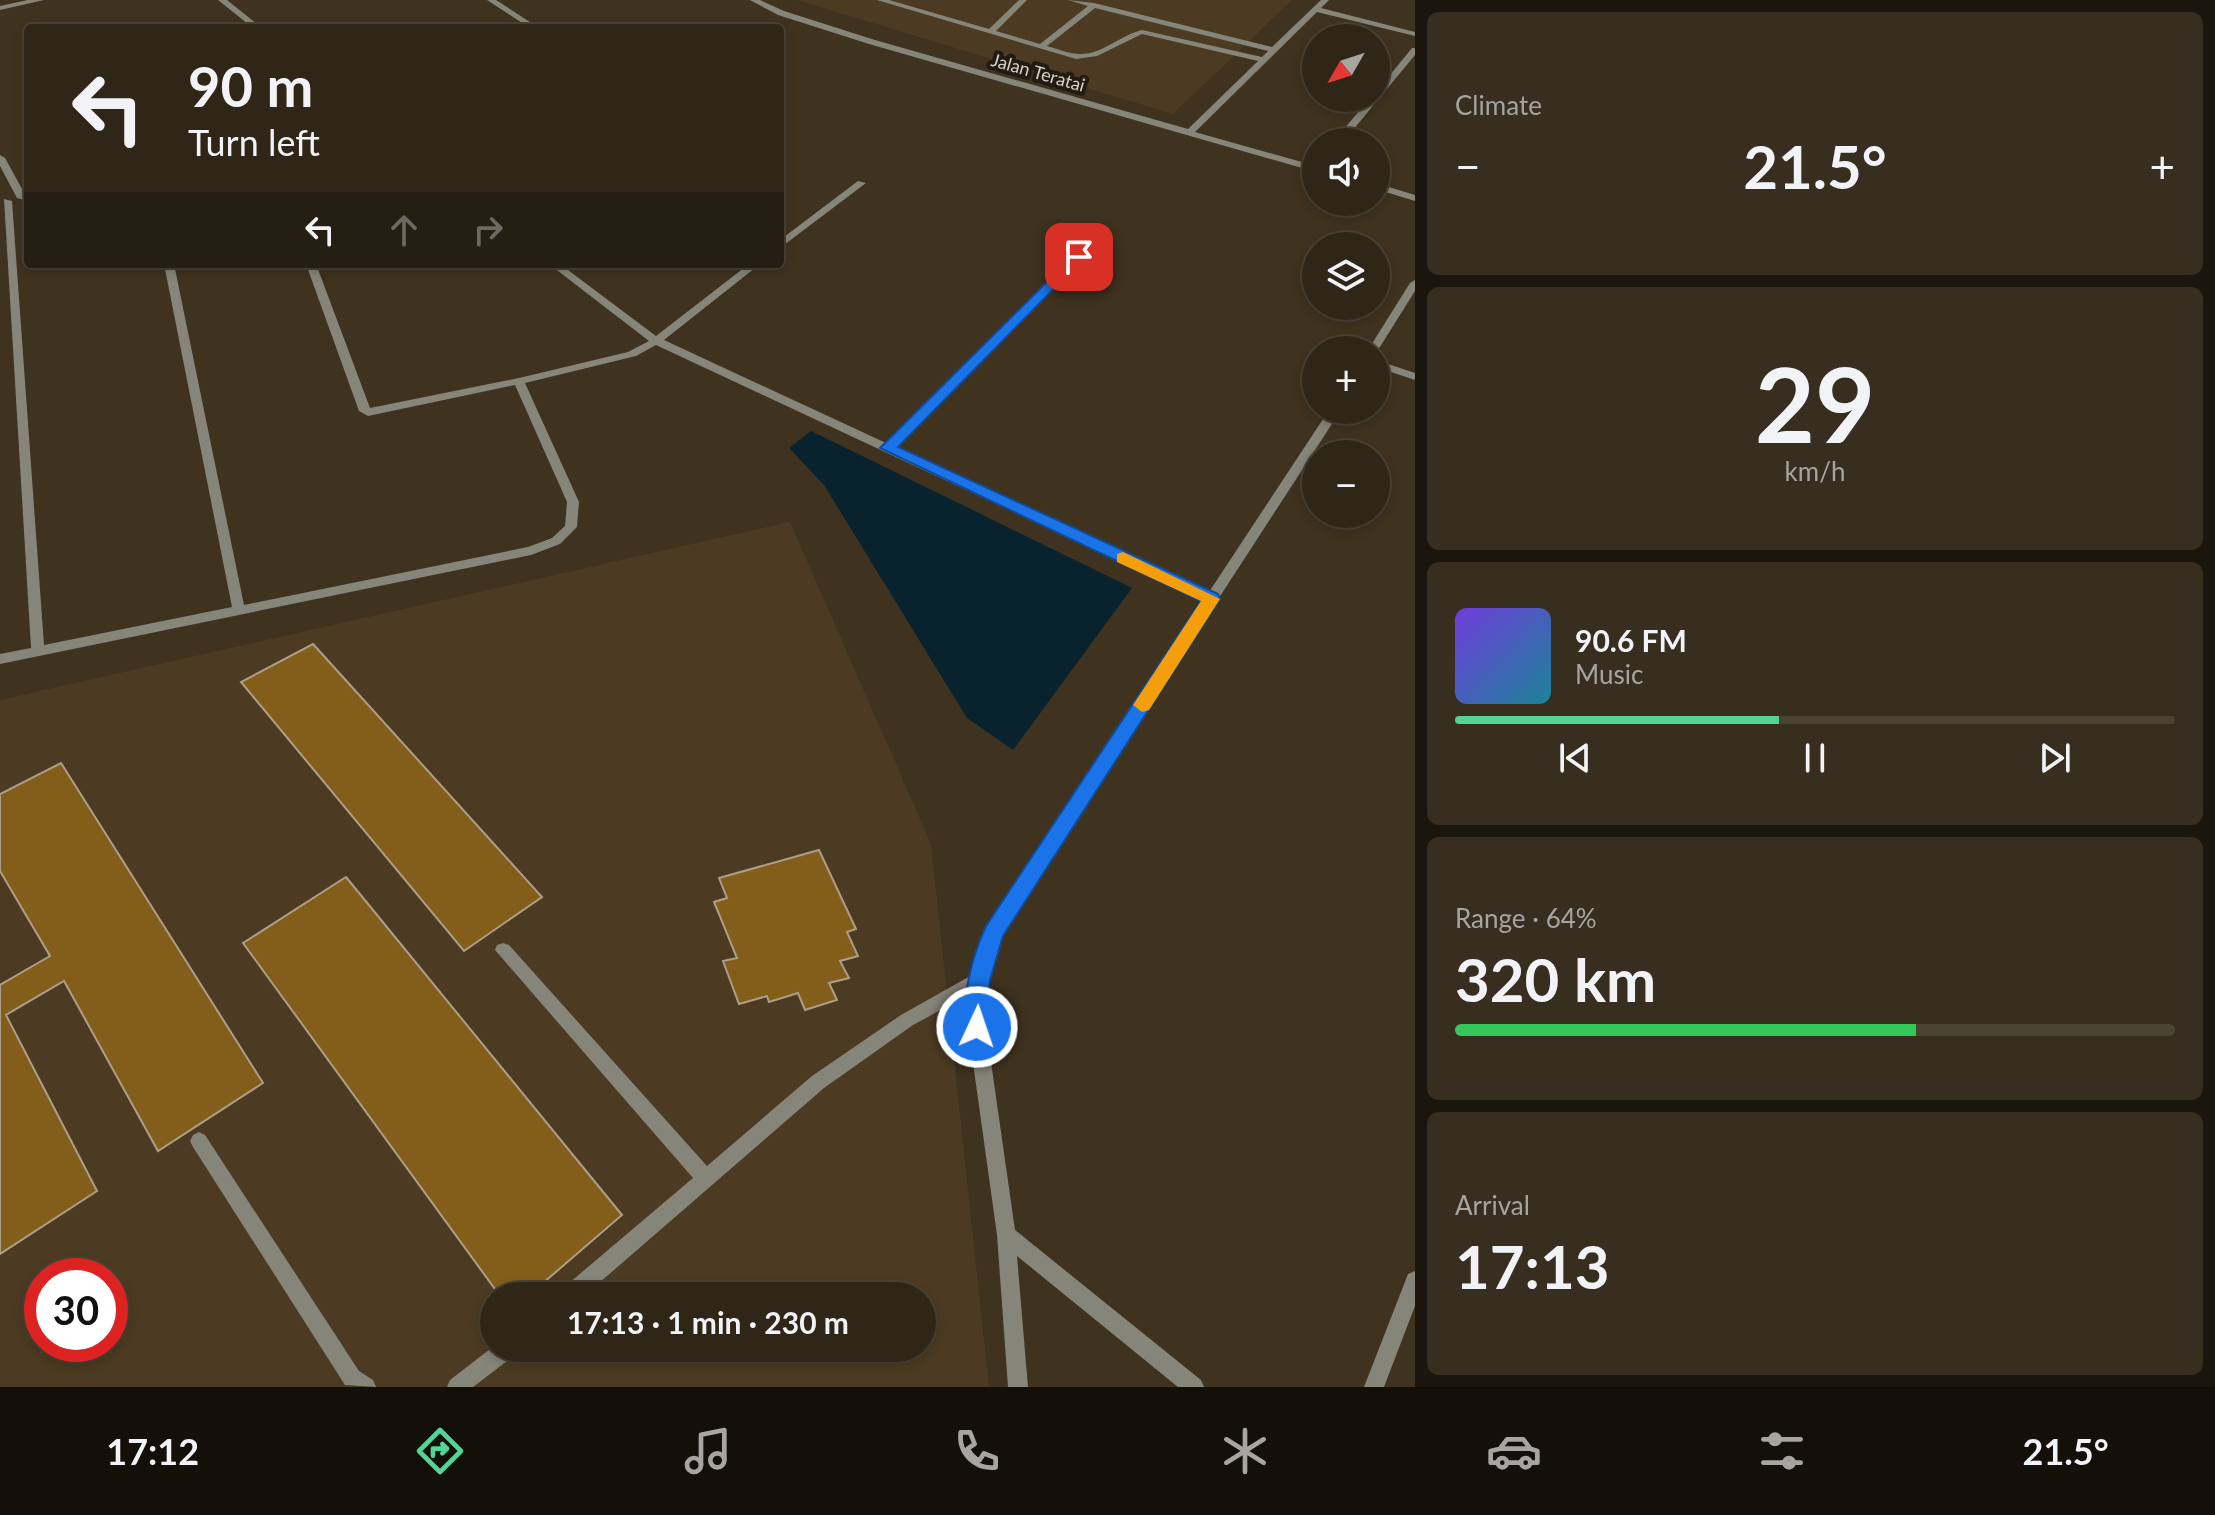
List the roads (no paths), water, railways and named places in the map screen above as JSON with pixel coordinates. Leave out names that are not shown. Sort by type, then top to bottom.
[{"type":"street","points":[[0,8],[40,0]]},
{"type":"street","points":[[222,0],[253,24]]},
{"type":"street","points":[[491,0],[529,24]]},
{"type":"street","name":"Jalan Teratai","points":[[754,0],[781,13],[872,42],[1302,165]]},
{"type":"street","points":[[881,0],[990,33],[1092,58],[1123,37],[1142,32],[1264,60]]},
{"type":"street","points":[[990,33],[1023,0]]},
{"type":"street","points":[[1072,0],[1273,50]]},
{"type":"street","points":[[1190,132],[1325,0]]},
{"type":"street","points":[[1041,47],[1094,5]]},
{"type":"street","points":[[1315,9],[1415,34]]},
{"type":"street","points":[[1390,79],[1415,50]]},
{"type":"street","points":[[1350,128],[1363,112]]},
{"type":"street","points":[[0,158],[24,195]]},
{"type":"street","points":[[784,242],[861,183]]},
{"type":"street","points":[[1390,190],[1415,198]]},
{"type":"street","points":[[24,197],[4,201],[38,652]]},
{"type":"street","points":[[888,448],[1079,257]]},
{"type":"street","points":[[170,268],[239,611]]},
{"type":"street","points":[[312,268],[363,409],[368,412],[616,360],[656,341],[750,268]]},
{"type":"street","points":[[559,268],[656,341],[1212,599]]},
{"type":"street","points":[[1382,336],[1415,283]]},
{"type":"street","points":[[1390,368],[1415,377]]},
{"type":"street","points":[[0,659],[531,551],[556,541],[571,527],[573,502],[519,381]]},
{"type":"street","points":[[1018,1387],[1006,1235],[977,1027],[979,980],[993,933],[1326,424]]},
{"type":"street","points":[[503,950],[706,1179]]},
{"type":"street","points":[[585,1282],[818,1082],[907,1020],[979,980]]},
{"type":"street","points":[[199,1141],[352,1378],[366,1387]]},
{"type":"street","points":[[1006,1235],[1194,1387]]},
{"type":"street","points":[[1374,1387],[1415,1281]]},
{"type":"street","points":[[457,1387],[490,1362]]},
{"type":"water","points":[[811,431],[1132,588],[1013,750],[967,718],[824,485],[789,448]]}]
